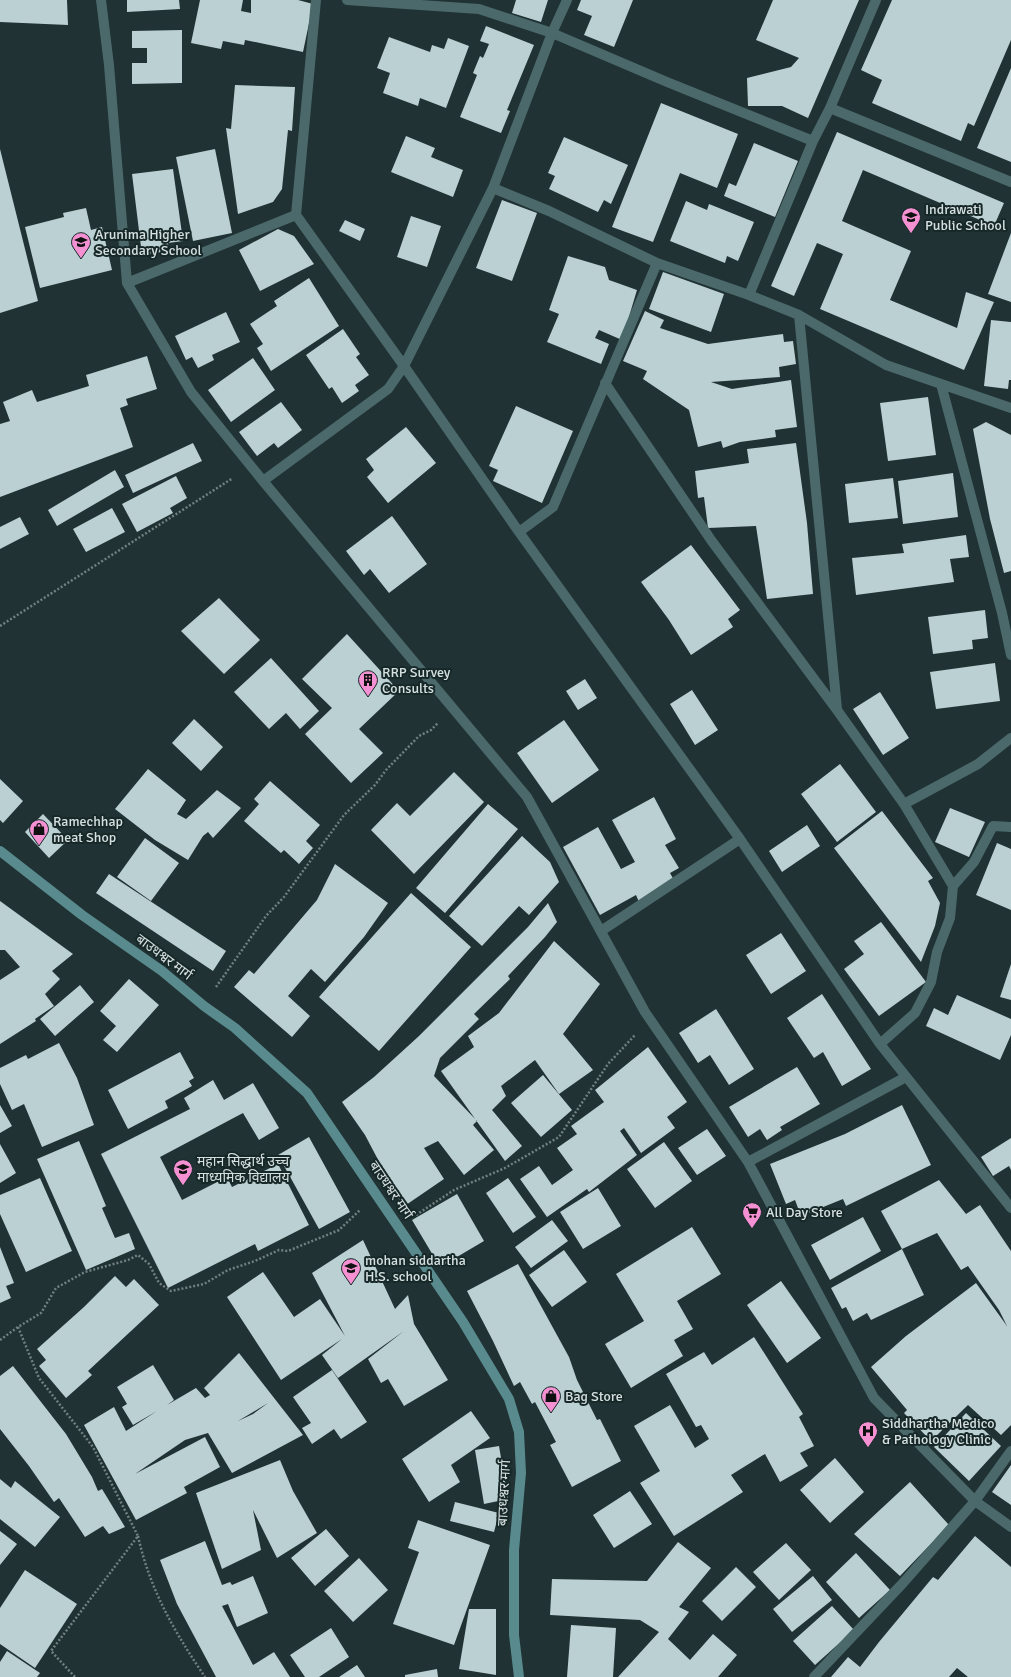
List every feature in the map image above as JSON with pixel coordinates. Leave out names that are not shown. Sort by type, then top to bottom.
[{"type":"main road","name":"बाउधश्वर मार्ग","points":[[0,850],[82,915],[162,971],[204,1006],[235,1028],[307,1093],[463,1322],[509,1399],[519,1432],[521,1473],[514,1550],[514,1635],[519,1677]]},
{"type":"street","points":[[101,0],[109,65],[127,283],[191,392],[263,481],[528,797],[645,1012],[748,1162],[874,1398],[975,1500],[1011,1527]]},
{"type":"street","points":[[316,0],[296,215],[404,366],[519,532],[740,839],[880,1044],[1011,1208]]},
{"type":"street","points":[[347,0],[479,9],[552,33],[667,82],[813,141]]},
{"type":"street","points":[[263,481],[388,389],[404,366],[493,188],[552,33],[568,0]]},
{"type":"street","points":[[749,295],[813,141],[830,108],[876,0]]},
{"type":"street","points":[[830,108],[1011,182]]},
{"type":"street","points":[[493,188],[549,211],[657,263],[749,295],[798,315],[886,365],[1011,408]]},
{"type":"street","points":[[127,283],[296,215]]},
{"type":"street","points":[[519,532],[553,507],[657,263]]},
{"type":"street","points":[[798,315],[837,710]]},
{"type":"street","points":[[605,383],[711,540],[837,710],[904,804],[953,886]]},
{"type":"street","points":[[942,384],[1002,613],[1011,655]]},
{"type":"street","points":[[904,804],[978,764],[1011,738]]},
{"type":"street","points":[[880,1044],[915,1013],[931,982],[937,952],[950,918],[953,886],[974,862],[993,826],[1011,827]]},
{"type":"street","points":[[601,931],[740,839]]},
{"type":"street","points":[[748,1162],[906,1077]]},
{"type":"street","points":[[814,1677],[903,1583],[975,1500],[1011,1451]]},
{"type":"path","points":[[0,626],[252,466]]},
{"type":"path","points":[[204,1006],[266,916],[284,897],[344,816],[375,785],[386,770],[419,736],[431,730],[443,718],[450,703]]},
{"type":"path","points":[[408,1241],[410,1219],[454,1190],[505,1168],[559,1137],[608,1064],[639,1031],[645,1012]]},
{"type":"path","points":[[0,1340],[41,1313],[56,1288],[85,1272],[128,1260],[138,1255],[149,1264],[159,1283],[171,1291],[184,1290],[204,1284],[228,1270],[255,1261],[279,1250],[288,1251],[339,1230],[360,1210],[380,1199]]},
{"type":"path","points":[[18,1327],[40,1378],[93,1447],[138,1536],[143,1558],[160,1603],[205,1677]]},
{"type":"path","points":[[74,1677],[51,1651],[138,1536]]},
{"type":"building","points":[[0,0],[67,0],[68,25],[0,22]]},
{"type":"building","points":[[127,0],[179,0],[180,9],[127,12]]},
{"type":"building","points":[[200,0],[243,0],[241,11],[251,13],[251,0],[298,0],[313,4],[303,52],[245,40],[244,45],[223,41],[221,49],[191,43]]},
{"type":"building","points":[[516,0],[548,0],[541,22],[512,13]]},
{"type":"building","points":[[581,0],[633,0],[614,47],[584,35],[592,16],[577,10]]},
{"type":"building","points":[[773,0],[859,0],[808,118],[782,106],[748,106],[747,78],[791,67],[799,58],[756,40]]},
{"type":"building","points":[[892,0],[1011,0],[1011,40],[974,126],[968,123],[961,141],[872,103],[882,80],[861,70]]},
{"type":"building","points":[[486,26],[534,45],[507,110],[510,111],[501,133],[460,117],[477,75],[473,73],[480,56],[483,58],[489,44],[480,41]]},
{"type":"building","points":[[182,30],[182,83],[132,84],[132,63],[147,63],[147,48],[132,48],[132,31]]},
{"type":"building","points":[[389,37],[430,52],[432,45],[444,49],[448,38],[469,46],[446,108],[420,98],[418,106],[383,93],[390,73],[377,68]]},
{"type":"building","points":[[1011,68],[1011,162],[977,148]]},
{"type":"building","points":[[235,85],[295,87],[292,131],[288,130],[282,189],[273,202],[238,214],[226,128],[231,129]]},
{"type":"building","points":[[661,103],[738,134],[717,188],[680,173],[653,242],[612,227]]},
{"type":"building","points":[[837,132],[1004,203],[994,226],[863,170],[842,221],[911,251],[890,300],[957,328],[966,292],[994,302],[964,370],[820,309],[843,254],[817,243],[794,296],[771,286]]},
{"type":"building","points":[[406,136],[435,148],[431,157],[463,170],[453,197],[391,172]]},
{"type":"building","points":[[564,137],[628,165],[611,204],[604,200],[598,212],[549,189],[555,176],[548,173]]},
{"type":"building","points":[[754,143],[798,161],[775,217],[724,196],[729,183],[736,186]]},
{"type":"building","points":[[0,149],[38,301],[0,313]]},
{"type":"building","points":[[215,149],[232,233],[193,241],[176,157]]},
{"type":"building","points":[[173,169],[183,241],[168,243],[169,251],[142,255],[132,174]]},
{"type":"building","points":[[502,200],[537,213],[512,281],[476,268]]},
{"type":"building","points":[[686,201],[707,210],[709,204],[754,222],[738,261],[727,256],[725,263],[670,241]]},
{"type":"building","points":[[86,208],[91,230],[102,227],[112,270],[40,288],[25,227],[64,217],[63,213]]},
{"type":"building","points":[[411,216],[441,226],[427,267],[397,257]]},
{"type":"building","points":[[345,220],[365,229],[360,241],[339,231]]},
{"type":"building","points":[[278,229],[294,236],[314,264],[260,291],[239,250]]},
{"type":"building","points":[[1011,233],[1011,302],[988,294]]},
{"type":"building","points":[[568,256],[605,267],[609,280],[637,290],[622,340],[599,330],[595,338],[609,344],[601,364],[547,342],[559,314],[549,310]]},
{"type":"building","points":[[663,272],[724,294],[711,332],[649,309]]},
{"type":"building","points":[[309,278],[339,326],[271,371],[257,348],[263,344],[250,324],[277,306],[274,301]]},
{"type":"building","points":[[645,311],[664,320],[660,328],[708,344],[783,334],[784,342],[793,341],[796,364],[779,367],[780,377],[711,382],[732,389],[791,380],[797,427],[775,430],[776,437],[740,442],[723,448],[721,441],[698,447],[689,410],[643,379],[647,371],[623,361]]},
{"type":"building","points":[[226,312],[240,342],[212,355],[214,360],[198,368],[192,357],[186,360],[175,336]]},
{"type":"building","points":[[991,320],[1011,322],[1011,380],[1009,380],[1008,389],[984,386]]},
{"type":"building","points":[[343,329],[360,354],[356,357],[369,375],[355,385],[359,391],[342,403],[332,387],[329,389],[306,355]]},
{"type":"building","points":[[147,356],[157,389],[126,399],[128,405],[120,408],[133,447],[0,497],[0,424],[10,421],[3,402],[32,390],[37,402],[89,386],[86,375]]},
{"type":"building","points":[[253,358],[275,390],[231,422],[208,390]]},
{"type":"building","points":[[928,397],[936,455],[888,461],[880,403]]},
{"type":"building","points":[[281,402],[302,430],[278,448],[274,443],[257,456],[239,432]]},
{"type":"building","points":[[516,406],[573,431],[542,503],[493,481],[498,470],[489,466]]},
{"type":"building","points":[[986,422],[1011,435],[1011,571],[1004,573],[990,519],[973,429]]},
{"type":"building","points":[[406,427],[436,463],[388,503],[367,477],[374,470],[366,459]]},
{"type":"building","points":[[193,443],[202,461],[133,493],[125,475]]},
{"type":"building","points":[[796,443],[807,523],[813,594],[767,599],[756,526],[708,528],[704,497],[698,498],[695,471],[749,463],[747,449]]},
{"type":"building","points":[[115,470],[124,487],[57,526],[48,510]]},
{"type":"building","points":[[953,473],[958,517],[903,524],[898,481]]},
{"type":"building","points":[[176,476],[187,498],[170,508],[173,513],[137,532],[122,504]]},
{"type":"building","points":[[893,478],[898,518],[849,523],[845,484]]},
{"type":"building","points":[[112,508],[125,532],[86,552],[73,529]]},
{"type":"building","points":[[392,516],[427,564],[389,593],[370,569],[364,575],[346,551]]},
{"type":"building","points":[[20,517],[29,534],[0,549],[0,527]]},
{"type":"building","points":[[966,535],[969,557],[950,559],[954,582],[856,595],[852,558],[904,553],[902,544]]},
{"type":"building","points":[[691,545],[740,610],[728,619],[733,627],[691,655],[669,620],[641,582]]},
{"type":"building","points":[[219,598],[260,640],[224,674],[181,631]]},
{"type":"building","points":[[985,610],[988,638],[972,640],[973,649],[933,654],[928,617]]},
{"type":"building","points":[[347,634],[399,691],[359,729],[383,753],[351,783],[305,734],[332,708],[302,679]]},
{"type":"building","points":[[271,658],[319,711],[300,729],[286,713],[269,729],[234,692]]},
{"type":"building","points":[[995,663],[1000,701],[936,709],[930,672]]},
{"type":"building","points":[[585,679],[597,698],[578,710],[566,691]]},
{"type":"building","points":[[692,690],[718,730],[695,745],[670,704]]},
{"type":"building","points":[[880,692],[909,738],[883,755],[853,709]]},
{"type":"building","points":[[194,719],[223,747],[201,771],[172,743]]},
{"type":"building","points":[[564,720],[599,770],[552,803],[517,753]]},
{"type":"building","points":[[840,764],[876,812],[837,842],[801,794]]},
{"type":"building","points":[[148,769],[186,800],[177,814],[186,819],[217,790],[241,808],[213,838],[208,832],[203,836],[188,860],[155,840],[115,809]]},
{"type":"building","points":[[454,772],[484,802],[414,874],[371,830],[397,803],[410,816]]},
{"type":"building","points":[[0,779],[23,801],[3,823],[0,820]]},
{"type":"building","points":[[270,781],[320,825],[306,841],[313,848],[299,864],[284,850],[281,853],[244,821],[259,804],[254,799]]},
{"type":"building","points":[[654,797],[676,839],[665,845],[679,868],[670,873],[675,882],[639,902],[636,895],[600,915],[563,847],[598,827],[621,869],[635,862],[612,820]]},
{"type":"building","points":[[488,804],[518,829],[445,913],[416,888]]},
{"type":"building","points":[[950,808],[985,822],[969,857],[935,842]]},
{"type":"building","points":[[882,811],[933,878],[928,881],[940,903],[935,926],[921,962],[834,848]]},
{"type":"building","points":[[43,814],[68,840],[49,858],[25,832]]},
{"type":"building","points":[[807,825],[820,846],[782,872],[769,851]]},
{"type":"building","points":[[522,836],[550,862],[559,882],[529,915],[519,906],[482,946],[449,916]]},
{"type":"building","points":[[145,838],[179,863],[151,901],[117,877]]},
{"type":"building","points":[[997,843],[1011,849],[1011,910],[976,895]]},
{"type":"building","points":[[335,864],[388,903],[364,937],[325,982],[311,969],[288,996],[310,1016],[292,1037],[234,987],[249,970],[254,974],[317,900]]},
{"type":"building","points":[[109,874],[226,951],[213,971],[96,893]]},
{"type":"building","points":[[411,893],[471,947],[379,1051],[319,997]]},
{"type":"building","points":[[0,901],[73,954],[52,971],[60,979],[45,994],[54,1006],[35,1019],[36,1021],[0,1044],[0,980],[20,967],[5,950],[0,950]]},
{"type":"building","points":[[548,903],[557,922],[508,976],[510,979],[474,1014],[479,1019],[440,1058],[434,1076],[477,1121],[473,1125],[494,1150],[464,1175],[438,1141],[424,1148],[444,1179],[403,1207],[365,1135],[342,1102],[374,1077],[419,1036],[528,927]]},
{"type":"building","points":[[881,922],[926,982],[879,1016],[844,969],[864,954],[854,941]]},
{"type":"building","points":[[781,933],[806,971],[771,994],[746,955]]},
{"type":"building","points":[[554,941],[600,984],[563,1034],[593,1070],[559,1094],[535,1060],[501,1086],[506,1096],[492,1110],[522,1146],[505,1161],[441,1071],[474,1047],[468,1036],[499,1013]]},
{"type":"building","points":[[1011,964],[1011,1000],[1000,997]]},
{"type":"building","points":[[129,979],[159,1005],[117,1052],[103,1040],[116,1026],[100,1011]]},
{"type":"building","points":[[80,985],[94,1002],[55,1036],[40,1019]]},
{"type":"building","points":[[822,994],[871,1069],[842,1086],[823,1052],[814,1058],[787,1018]]},
{"type":"building","points":[[957,995],[1011,1019],[1011,1035],[1000,1060],[926,1026],[934,1008],[948,1015]]},
{"type":"building","points":[[716,1009],[754,1069],[729,1085],[710,1055],[698,1063],[679,1033]]},
{"type":"building","points":[[59,1043],[77,1078],[94,1125],[42,1147],[24,1104],[12,1110],[0,1084],[0,1068],[26,1055],[28,1059]]},
{"type":"building","points":[[648,1047],[687,1102],[667,1117],[675,1128],[641,1153],[624,1128],[620,1131],[637,1155],[589,1192],[587,1189],[547,1217],[520,1179],[539,1166],[552,1185],[573,1170],[557,1148],[577,1134],[571,1126],[604,1102],[595,1090]]},
{"type":"building","points":[[180,1052],[194,1078],[189,1081],[192,1086],[165,1101],[168,1108],[128,1129],[108,1090]]},
{"type":"building","points":[[797,1067],[820,1104],[780,1127],[782,1130],[767,1140],[760,1129],[748,1137],[729,1107]]},
{"type":"building","points":[[543,1075],[572,1110],[541,1137],[511,1103]]},
{"type":"building","points":[[213,1080],[224,1100],[253,1083],[279,1128],[259,1140],[243,1113],[160,1157],[182,1200],[227,1177],[232,1187],[278,1164],[309,1225],[258,1251],[255,1244],[168,1288],[101,1154],[190,1109],[184,1098]]},
{"type":"building","points":[[0,1105],[12,1126],[0,1133]]},
{"type":"building","points":[[902,1105],[931,1165],[846,1206],[843,1199],[801,1216],[795,1200],[786,1204],[770,1164],[845,1134]]},
{"type":"building","points":[[707,1129],[726,1156],[697,1175],[678,1148]]},
{"type":"building","points":[[309,1137],[350,1212],[319,1229],[278,1155]]},
{"type":"building","points":[[1011,1138],[1011,1170],[1009,1166],[993,1176],[981,1157]]},
{"type":"building","points":[[79,1141],[106,1206],[102,1208],[115,1238],[129,1233],[135,1249],[86,1270],[37,1159]]},
{"type":"building","points":[[664,1142],[692,1181],[655,1208],[627,1169]]},
{"type":"building","points":[[0,1144],[16,1173],[0,1183]]},
{"type":"building","points":[[40,1178],[72,1251],[26,1272],[0,1214],[0,1195]]},
{"type":"building","points":[[508,1178],[536,1217],[513,1233],[486,1193]]},
{"type":"building","points":[[939,1180],[966,1214],[980,1205],[1011,1251],[1011,1425],[1001,1435],[968,1405],[931,1441],[904,1413],[907,1410],[871,1367],[906,1336],[976,1283],[1007,1326],[999,1310],[968,1266],[961,1270],[937,1233],[902,1249],[881,1211]]},
{"type":"building","points":[[598,1188],[621,1226],[583,1249],[560,1212]]},
{"type":"building","points":[[457,1194],[484,1241],[440,1267],[412,1220]]},
{"type":"building","points":[[863,1217],[881,1251],[830,1280],[811,1245]]},
{"type":"building","points":[[552,1220],[568,1241],[531,1268],[515,1247]]},
{"type":"building","points":[[692,1227],[721,1274],[677,1301],[693,1329],[674,1340],[683,1356],[631,1388],[605,1344],[644,1321],[616,1274]]},
{"type":"building","points":[[363,1240],[395,1309],[408,1295],[414,1324],[448,1380],[404,1406],[388,1379],[381,1383],[368,1359],[404,1331],[338,1378],[322,1355],[342,1339],[281,1380],[227,1297],[263,1272],[294,1317],[320,1299],[345,1336],[312,1273]]},
{"type":"building","points":[[0,1247],[14,1283],[6,1286],[11,1298],[0,1303]]},
{"type":"building","points":[[902,1249],[924,1295],[871,1320],[867,1313],[853,1321],[846,1307],[842,1309],[831,1288]]},
{"type":"building","points":[[564,1250],[587,1282],[552,1307],[529,1275]]},
{"type":"building","points":[[518,1264],[569,1357],[577,1380],[597,1420],[600,1419],[621,1461],[572,1487],[550,1445],[556,1442],[535,1402],[532,1404],[520,1382],[514,1386],[467,1291]]},
{"type":"building","points":[[115,1276],[126,1287],[134,1279],[159,1305],[88,1371],[92,1375],[66,1398],[39,1366],[46,1360],[37,1349],[84,1307]]},
{"type":"building","points":[[781,1281],[821,1338],[787,1363],[747,1305]]},
{"type":"building","points":[[754,1337],[803,1414],[799,1417],[814,1446],[800,1453],[808,1466],[780,1482],[765,1454],[731,1475],[743,1492],[674,1536],[640,1483],[660,1471],[634,1426],[670,1405],[695,1448],[709,1439],[701,1425],[696,1427],[666,1374],[704,1352],[712,1365]]},
{"type":"building","points":[[239,1353],[303,1435],[232,1473],[208,1433],[185,1440],[135,1474],[205,1437],[220,1467],[184,1487],[187,1493],[136,1520],[84,1425],[114,1407],[126,1431],[157,1411],[133,1425],[122,1407],[127,1404],[117,1387],[153,1365],[174,1400],[167,1405],[196,1388],[205,1398],[210,1395],[204,1388]],"holes":[[[268,1403],[253,1414],[238,1421]]]},
{"type":"building","points":[[13,1366],[66,1434],[92,1477],[98,1491],[102,1489],[125,1527],[109,1534],[103,1526],[85,1537],[59,1498],[54,1502],[29,1466],[0,1429],[0,1376]]},
{"type":"building","points":[[332,1370],[367,1422],[341,1439],[334,1429],[312,1444],[302,1428],[311,1423],[293,1397]]},
{"type":"building","points":[[471,1411],[490,1438],[451,1465],[460,1482],[429,1502],[402,1459]]},
{"type":"building","points":[[966,1413],[1001,1446],[969,1481],[934,1447]]},
{"type":"building","points":[[499,1446],[508,1499],[484,1504],[475,1450]]},
{"type":"building","points":[[835,1458],[864,1492],[830,1523],[800,1490]]},
{"type":"building","points":[[280,1460],[293,1491],[317,1533],[277,1558],[253,1510],[261,1550],[222,1569],[196,1493]]},
{"type":"building","points":[[1011,1465],[1011,1505],[992,1492]]},
{"type":"building","points":[[0,1479],[11,1488],[15,1481],[60,1517],[35,1547],[0,1519]]},
{"type":"building","points":[[910,1482],[949,1525],[900,1576],[854,1534]]},
{"type":"building","points":[[630,1491],[652,1524],[614,1548],[593,1515]]},
{"type":"building","points":[[455,1502],[499,1513],[494,1532],[450,1521]]},
{"type":"building","points":[[418,1520],[490,1545],[454,1645],[393,1624],[419,1552],[408,1548]]},
{"type":"building","points":[[326,1529],[349,1556],[315,1586],[291,1558]]},
{"type":"building","points":[[0,1531],[17,1544],[0,1565]]},
{"type":"building","points":[[975,1536],[1011,1567],[1011,1677],[968,1677],[957,1668],[949,1677],[831,1677],[848,1657],[860,1667],[933,1577],[938,1580]]},
{"type":"building","points":[[205,1541],[222,1585],[230,1582],[232,1585],[253,1576],[268,1613],[237,1627],[228,1604],[222,1606],[253,1665],[274,1652],[290,1677],[216,1677],[177,1604],[160,1560]]},
{"type":"building","points":[[678,1542],[711,1568],[679,1607],[689,1612],[668,1639],[690,1660],[713,1634],[737,1655],[718,1677],[618,1677],[659,1632],[640,1620],[550,1615],[552,1579],[647,1581]]},
{"type":"building","points":[[786,1543],[811,1570],[779,1600],[753,1572]]},
{"type":"building","points":[[856,1553],[890,1590],[859,1618],[826,1582]]},
{"type":"building","points":[[359,1558],[388,1590],[353,1622],[324,1591]]},
{"type":"building","points":[[736,1567],[756,1587],[722,1621],[702,1601]]},
{"type":"building","points":[[25,1570],[77,1604],[35,1668],[0,1644],[0,1608]]},
{"type":"building","points":[[813,1576],[832,1600],[792,1632],[773,1609]]},
{"type":"building","points":[[832,1606],[854,1630],[815,1665],[793,1641]]},
{"type":"building","points":[[469,1609],[496,1609],[496,1675],[459,1669]]},
{"type":"building","points":[[571,1625],[616,1628],[613,1677],[567,1677]]},
{"type":"building","points":[[331,1628],[349,1657],[319,1677],[305,1677],[290,1655]]},
{"type":"building","points":[[7,1651],[40,1673],[37,1677],[0,1677],[0,1662]]},
{"type":"building","points":[[357,1665],[365,1677],[339,1677]]},
{"type":"building","points":[[437,1669],[438,1677],[405,1677],[405,1675]]},
{"type":"place","name":"Indrawati Public School","points":[[911,234]]},
{"type":"place","name":"Arunima Higher Secondary School","points":[[81,259]]},
{"type":"place","name":"RRP Survey Consults","points":[[368,697]]},
{"type":"place","name":"Ramechhap meat Shop","points":[[39,846]]},
{"type":"place","name":"महान सिद्धार्थ उच्च माध्यमिक विद्यालय","points":[[183,1186]]},
{"type":"place","name":"All Day Store","points":[[752,1229]]},
{"type":"place","name":"mohan siddartha H.S. school","points":[[351,1285]]},
{"type":"place","name":"Bag Store","points":[[551,1413]]},
{"type":"place","name":"Siddhartha Medico & Pathology Clinic","points":[[868,1448]]}]
